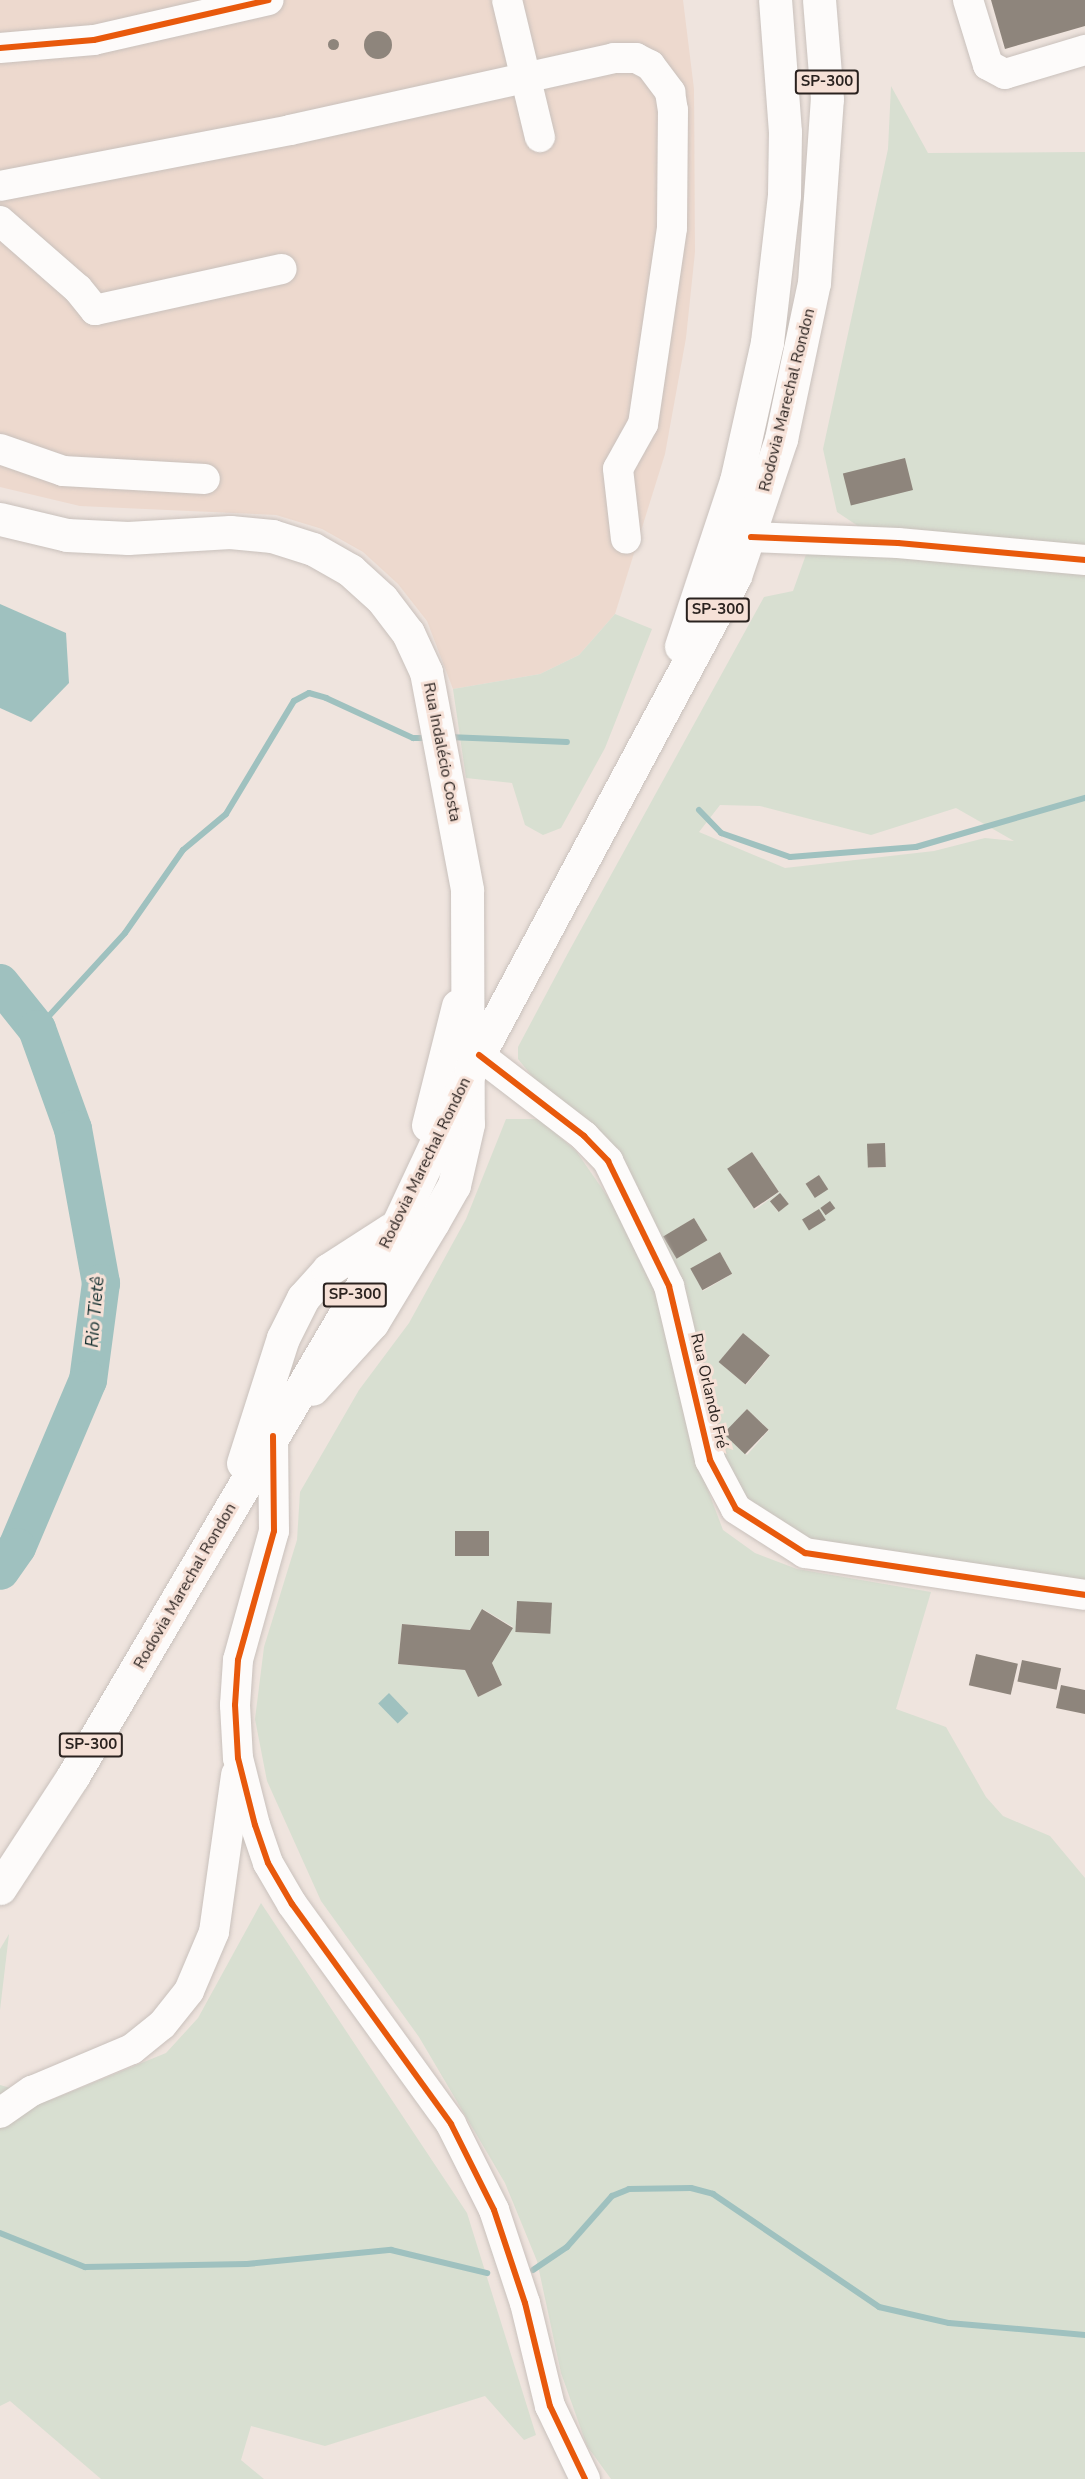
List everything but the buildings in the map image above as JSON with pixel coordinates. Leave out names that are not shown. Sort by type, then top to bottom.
[{"type":"main road","name":"Rodovia Marechal Rondon","points":[[630,769],[721,530],[767,342],[784,195],[786,132],[775,0]]},
{"type":"main road","name":"Rodovia Marechal Rondon","points":[[0,1888],[290,1408],[325,1365],[397,1226],[475,1062],[630,769],[703,641],[751,537],[781,439],[814,283],[827,99],[819,0]]},
{"type":"main road","name":"Rua Indalécio Costa","points":[[0,519],[98,536],[230,532],[272,536],[313,549],[350,570],[382,598],[408,633],[426,672],[436,713],[467,890],[475,1062],[468,1124],[454,1185],[372,1323],[325,1365]]},
{"type":"main road","name":"Rua Indalécio Costa","points":[[413,1193],[469,961]]},
{"type":"main road","points":[[227,1514],[283,1338],[303,1298],[328,1270],[397,1226]]},
{"type":"main road","points":[[283,1338],[293,1359],[325,1365]]},
{"type":"street","points":[[0,48],[126,34],[268,0]]},
{"type":"street","points":[[507,0],[540,137]]},
{"type":"street","points":[[968,0],[988,65],[1005,74],[1085,50]]},
{"type":"street","points":[[0,186],[525,78],[636,58],[650,65],[670,92],[668,275],[643,424],[618,469],[626,539]]},
{"type":"street","points":[[0,221],[78,289],[94,310],[282,268]]},
{"type":"street","points":[[0,449],[63,471],[205,479]]},
{"type":"street","points":[[751,537],[898,543],[1085,560]]},
{"type":"street","name":"Rua Orlando Fré","points":[[475,1062],[584,1136],[608,1161],[669,1286],[710,1460],[736,1509],[805,1553],[1085,1595]]},
{"type":"street","points":[[0,2114],[25,2095],[132,2049],[162,2025],[189,1991],[214,1932],[238,1758],[238,1660],[276,1515],[273,1436]]},
{"type":"street","points":[[238,1758],[268,1863],[451,2124],[494,2210],[525,2302],[550,2406],[585,2479]]},
{"type":"shaded area","points":[[0,0],[683,0],[694,89],[695,252],[686,338],[665,454],[615,614],[579,655],[540,674],[453,689],[427,621],[398,584],[363,552],[322,529],[276,515],[80,506],[0,487]]},
{"type":"shaded area","points":[[891,86],[928,153],[1085,152],[1085,553],[867,532],[837,512],[823,449],[888,149]]},
{"type":"shaded area","points":[[808,549],[1085,572],[1085,1586],[804,1546],[727,1483],[652,1221],[518,1059],[518,1047],[568,953],[764,597],[793,591]],"holes":[[[720,805],[760,806],[871,835],[956,808],[1014,841],[985,838],[934,851],[785,868],[699,832]],[[885,1143],[886,1167],[869,1168],[868,1144]],[[752,1152],[779,1192],[755,1210],[728,1170]],[[819,1175],[827,1189],[815,1197],[806,1184]],[[780,1194],[788,1204],[778,1212],[770,1201]],[[694,1218],[707,1240],[677,1258],[664,1237]],[[720,1252],[732,1274],[703,1291],[691,1269]],[[743,1333],[770,1356],[746,1385],[719,1362]],[[747,1409],[769,1430],[747,1455],[724,1434]]]},
{"type":"shaded area","points":[[615,614],[652,629],[605,748],[561,828],[543,835],[525,825],[512,783],[466,778],[453,689],[540,674],[579,655]]},
{"type":"shaded area","points":[[506,1119],[539,1119],[576,1151],[615,1207],[659,1299],[700,1469],[723,1530],[755,1553],[797,1569],[931,1592],[896,1709],[946,1727],[986,1797],[1003,1816],[1050,1836],[1085,1878],[1085,2479],[611,2479],[587,2446],[561,2373],[537,2261],[505,2183],[419,2037],[321,1901],[267,1781],[255,1719],[264,1647],[297,1540],[300,1492],[359,1390],[409,1323],[466,1219]],"holes":[[[456,1531],[488,1531],[489,1555],[456,1556]],[[483,1609],[513,1627],[492,1663],[502,1685],[478,1697],[465,1670],[398,1664],[402,1624],[470,1630]]]},
{"type":"shaded area","points":[[261,1903],[467,2213],[536,2435],[524,2440],[485,2396],[325,2446],[251,2426],[241,2460],[264,2479],[101,2479],[10,2401],[0,2406],[0,2085],[51,2100],[166,2053],[198,2018]]},
{"type":"shaded area","points":[[9,1934],[0,2010],[0,1949]]},
{"type":"water","points":[[0,604],[66,633],[69,683],[31,722],[0,708]]},
{"type":"water","points":[[389,1693],[408,1713],[398,1724],[378,1703]]},
{"type":"waterway","points":[[37,1029],[125,933],[183,850],[226,814],[294,701],[309,693],[326,698],[413,738],[428,738]]},
{"type":"waterway","points":[[448,737],[567,742]]},
{"type":"waterway","points":[[699,810],[721,833],[790,857],[916,847],[1085,798]]},
{"type":"waterway","name":"Rio Tietê","points":[[0,983],[37,1029],[73,1129],[101,1283],[88,1380],[17,1547],[0,1571]]},
{"type":"waterway","points":[[533,2270],[567,2247],[612,2196],[629,2189],[691,2188],[713,2194],[879,2307],[949,2323],[1085,2335]]},
{"type":"waterway","points":[[0,2233],[85,2267],[247,2264],[391,2250],[487,2273]]},
{"type":"cycle path","points":[[0,48],[94,40],[268,0]]},
{"type":"cycle path","points":[[751,537],[898,543],[1085,560]]},
{"type":"cycle path","points":[[479,1055],[584,1136],[608,1161],[669,1286],[710,1460],[736,1509],[805,1553],[1085,1595]]},
{"type":"cycle path","points":[[273,1436],[274,1531],[238,1660],[235,1705],[238,1758],[255,1825],[268,1863],[292,1904],[451,2124],[494,2210],[525,2303],[550,2406],[585,2479]]}]
